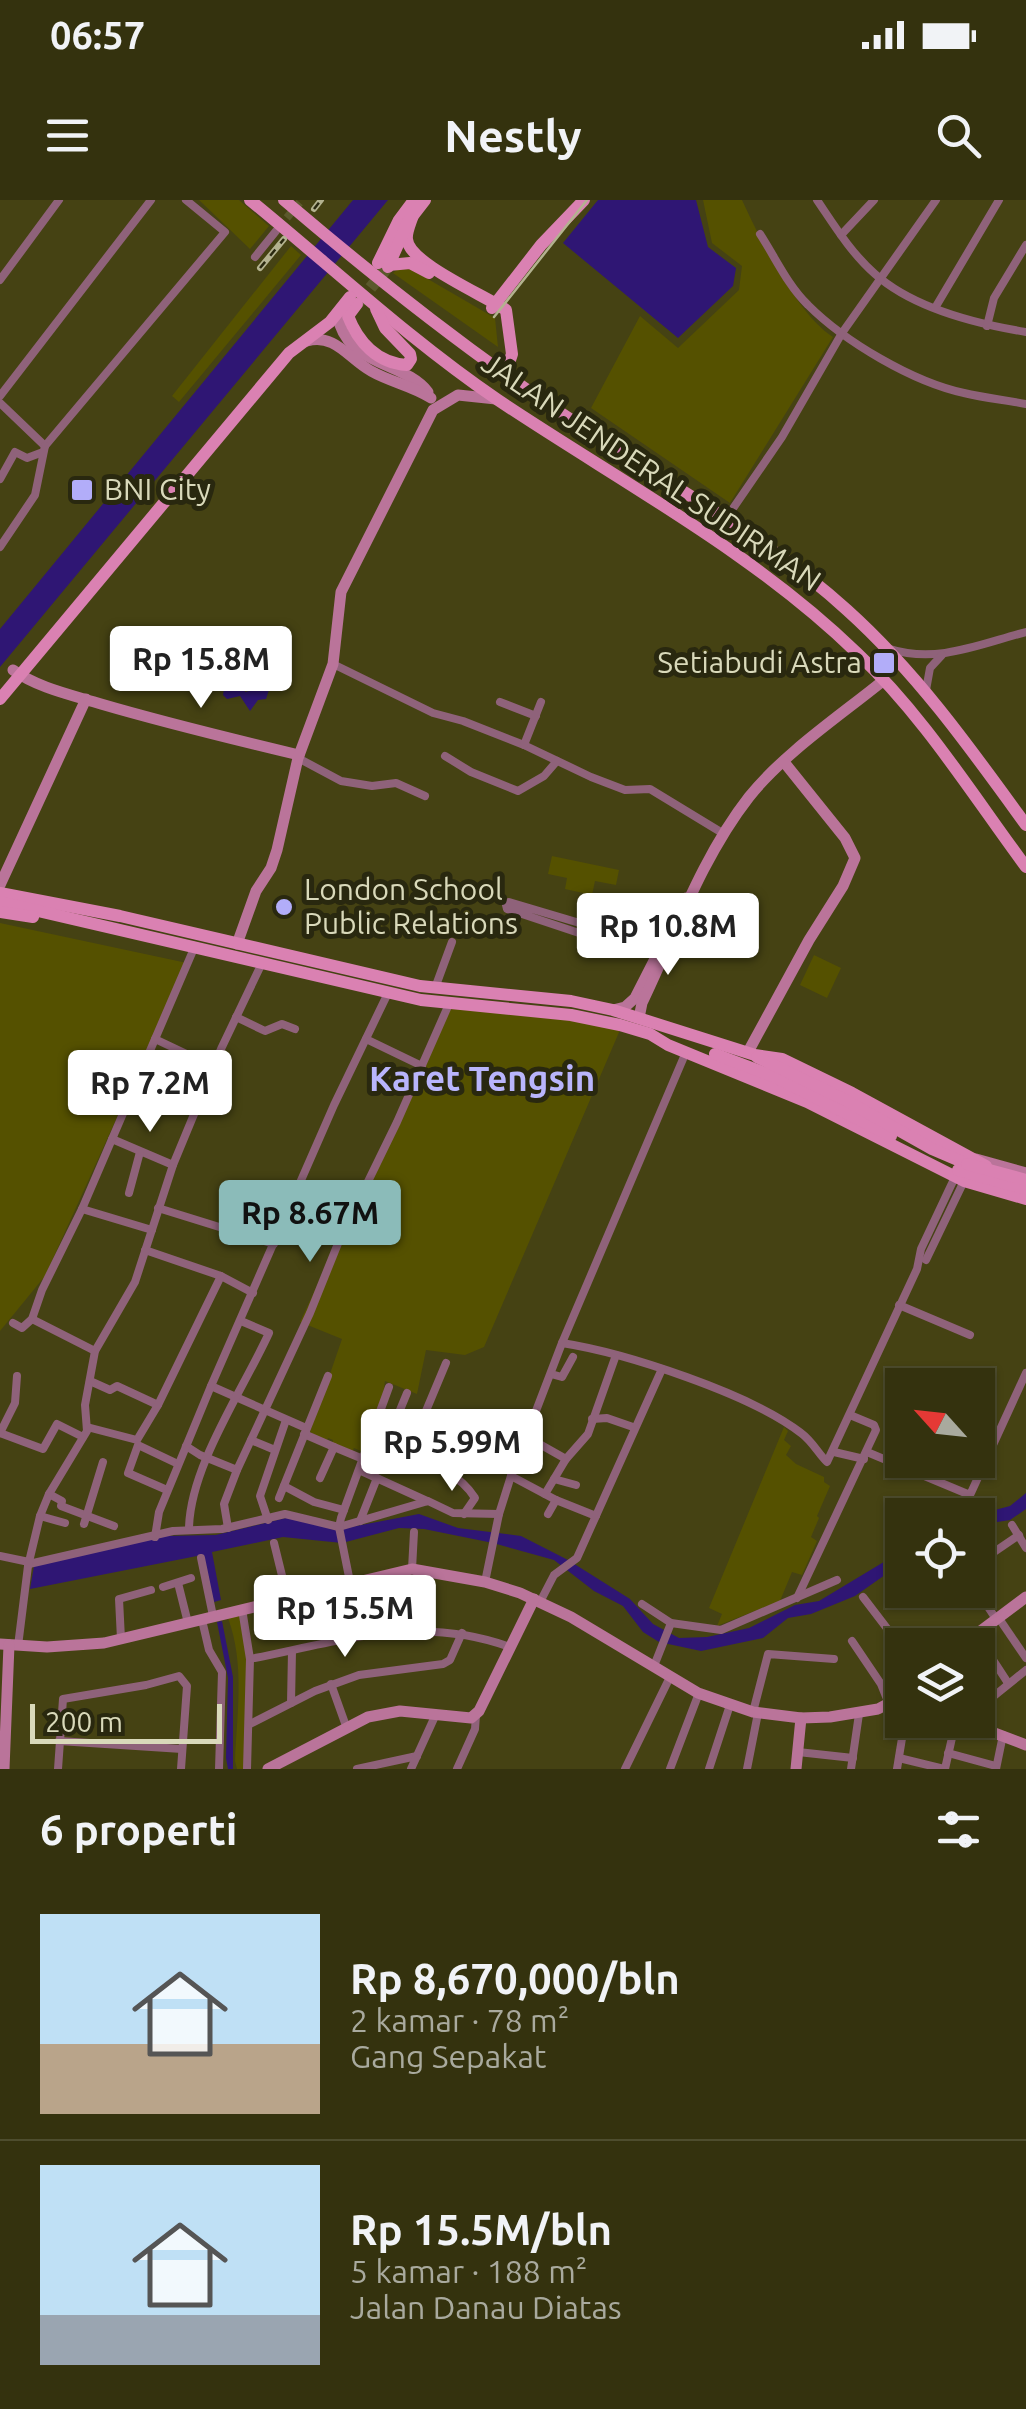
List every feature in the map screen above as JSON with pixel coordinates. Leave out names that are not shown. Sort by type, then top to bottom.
[{"type":"main road","name":"JALAN JENDERAL SUDIRMAN","points":[[250,200],[376,306],[497,399],[768,577],[813,612],[884,680],[1026,867]]},
{"type":"main road","name":"JALAN JENDERAL SUDIRMAN","points":[[284,200],[505,376],[816,583],[887,648],[926,691],[1026,825]]},
{"type":"main road","points":[[384,266],[399,220],[414,200]]},
{"type":"main road","points":[[384,266],[425,200]]},
{"type":"main road","points":[[493,306],[541,244],[584,200]]},
{"type":"main road","points":[[413,215],[407,239],[411,250],[493,306]]},
{"type":"main road","points":[[384,266],[410,263],[506,310],[512,354],[505,376]]},
{"type":"main road","points":[[0,686],[16,672],[299,336],[346,309],[357,336],[369,350],[399,366],[406,365],[410,354],[385,328],[376,306]]},
{"type":"main road","points":[[0,699],[16,672]]},
{"type":"main road","points":[[0,888],[120,929],[388,993],[449,1004],[570,1014],[650,1034],[777,1072],[845,1100],[948,1157],[1025,1190]]},
{"type":"main road","points":[[0,888],[435,988],[549,999],[613,1010],[751,1054],[771,1056],[968,1156],[1025,1190]]},
{"type":"main road","points":[[0,902],[96,912]]},
{"type":"main road","points":[[0,912],[120,929]]},
{"type":"main road","points":[[650,1034],[807,1102],[959,1179],[1025,1190]]},
{"type":"main road","points":[[751,1054],[777,1072]]},
{"type":"street","points":[[0,280],[58,200]]},
{"type":"street","points":[[0,546],[35,494],[44,449],[1,403],[152,200]]},
{"type":"street","points":[[0,479],[15,452],[27,458],[44,449],[224,232],[186,200]]},
{"type":"street","points":[[817,200],[841,235],[881,279],[936,308],[987,326],[1026,332]]},
{"type":"street","points":[[841,235],[874,200]]},
{"type":"street","points":[[726,520],[782,437],[842,333],[936,200]]},
{"type":"street","points":[[936,308],[999,200]]},
{"type":"street","points":[[255,257],[276,232]]},
{"type":"street","points":[[760,234],[800,296],[842,333],[897,368],[926,380],[962,393],[1026,404]]},
{"type":"street","points":[[987,326],[994,298],[1026,245]]},
{"type":"street","points":[[346,309],[341,331],[372,361],[426,387],[432,404]]},
{"type":"street","points":[[283,355],[307,341],[325,340],[349,352],[370,371],[432,404]]},
{"type":"street","points":[[236,944],[256,892],[271,868],[298,757],[332,668],[341,592],[432,404],[458,395],[497,399]]},
{"type":"street","points":[[887,648],[913,656],[942,655],[1026,632]]},
{"type":"street","points":[[926,691],[927,673],[942,655]]},
{"type":"street","points":[[332,668],[625,790],[650,789],[724,834]]},
{"type":"street","points":[[16,672],[86,700],[298,757],[341,781],[372,786],[396,784],[425,796]]},
{"type":"street","points":[[613,1010],[635,998],[724,834],[748,798],[784,762],[884,680]]},
{"type":"street","points":[[0,888],[86,700]]},
{"type":"street","points":[[500,702],[536,716]]},
{"type":"street","points":[[524,745],[541,702]]},
{"type":"street","points":[[445,756],[471,772],[518,791],[544,776],[557,761]]},
{"type":"street","points":[[751,1054],[808,940],[843,886],[855,858],[845,838],[784,762]]},
{"type":"street","points":[[606,934],[588,923],[522,910],[585,935],[606,934],[662,951]]},
{"type":"street","points":[[635,921],[643,943]]},
{"type":"street","points":[[585,935],[588,923]]},
{"type":"street","points":[[435,988],[452,942]]},
{"type":"street","points":[[14,1323],[22,1328],[32,1318],[195,946]]},
{"type":"street","points":[[639,1018],[662,951]]},
{"type":"street","points":[[4,1769],[9,1645],[40,1516],[88,1427],[86,1405],[95,1351],[135,1282],[173,1166],[262,963]]},
{"type":"street","points":[[155,1537],[167,1490],[211,1386],[388,993]]},
{"type":"street","points":[[228,1528],[224,1504],[250,1440],[449,1004]]},
{"type":"street","points":[[236,1017],[265,1031],[282,1024],[295,1029]]},
{"type":"street","points":[[155,1039],[214,1067]]},
{"type":"street","points":[[366,1039],[422,1066]]},
{"type":"street","points":[[485,1582],[498,1518],[526,1436],[686,1052]]},
{"type":"street","points":[[112,1139],[173,1166]]},
{"type":"street","points":[[129,1193],[140,1152]]},
{"type":"street","points":[[562,1343],[616,1355],[714,1389],[803,1434],[827,1462],[959,1179]]},
{"type":"street","points":[[926,1260],[959,1179]]},
{"type":"street","points":[[158,1208],[274,1244]]},
{"type":"street","points":[[82,1209],[152,1230]]},
{"type":"street","points":[[146,1250],[221,1276],[253,1293]]},
{"type":"street","points":[[88,1427],[137,1440],[221,1276]]},
{"type":"street","points":[[900,1305],[970,1335]]},
{"type":"street","points":[[32,1318],[95,1351]]},
{"type":"street","points":[[189,1530],[193,1494],[206,1458],[269,1333],[240,1321]]},
{"type":"street","points":[[178,1336],[191,1339]]},
{"type":"street","points":[[546,1494],[566,1459],[582,1444],[616,1355]]},
{"type":"street","points":[[551,1374],[562,1377],[573,1357]]},
{"type":"street","points":[[375,1428],[408,1434],[414,1417],[422,1419],[446,1363]]},
{"type":"street","points":[[457,1769],[476,1715],[537,1601],[550,1580],[574,1561],[662,1369]]},
{"type":"street","points":[[834,1452],[865,1455],[970,1495],[1026,1373]]},
{"type":"street","points":[[17,1376],[14,1404],[0,1433],[43,1449],[57,1424],[83,1437]]},
{"type":"street","points":[[280,1498],[328,1376]]},
{"type":"street","points":[[90,1381],[110,1390],[117,1386],[158,1405]]},
{"type":"street","points":[[211,1386],[363,1459]]},
{"type":"street","points":[[350,1582],[340,1528],[390,1387]]},
{"type":"street","points":[[391,1431],[406,1393]]},
{"type":"street","points":[[0,1401],[14,1404]]},
{"type":"street","points":[[797,1598],[876,1427],[850,1415]]},
{"type":"street","points":[[592,1419],[607,1418],[633,1427]]},
{"type":"street","points":[[268,1520],[260,1497],[286,1420]]},
{"type":"street","points":[[411,1461],[444,1420]]},
{"type":"street","points":[[474,1420],[526,1436],[566,1459]]},
{"type":"street","points":[[391,1431],[404,1446],[404,1458],[436,1465],[464,1484],[475,1498],[464,1514]]},
{"type":"street","points":[[250,1440],[274,1450]]},
{"type":"street","points":[[167,1490],[128,1472],[138,1445],[178,1464]]},
{"type":"street","points":[[186,1446],[238,1470]]},
{"type":"street","points":[[320,1478],[334,1447]]},
{"type":"street","points":[[84,1521],[103,1462]]},
{"type":"street","points":[[359,1470],[445,1511],[498,1518]]},
{"type":"street","points":[[512,1476],[596,1516]]},
{"type":"street","points":[[360,1521],[377,1478]]},
{"type":"street","points":[[554,1479],[576,1486]]},
{"type":"street","points":[[284,1486],[314,1502],[344,1510]]},
{"type":"street","points":[[49,1494],[84,1521],[114,1526]]},
{"type":"street","points":[[548,1514],[556,1500]]},
{"type":"street","points":[[0,1556],[29,1564],[172,1530],[228,1528],[284,1514],[340,1528],[428,1501]]},
{"type":"street","points":[[40,1516],[65,1523]]},
{"type":"street","points":[[1012,1526],[1026,1548]]},
{"type":"street","points":[[412,1568],[414,1532]]},
{"type":"street","points":[[995,1551],[1019,1535]]},
{"type":"street","points":[[274,1542],[288,1600]]},
{"type":"street","points":[[201,1558],[210,1617],[209,1650],[222,1672],[220,1769]]},
{"type":"street","points":[[9,1645],[80,1645],[121,1639],[412,1568],[485,1582],[537,1601],[699,1693],[730,1705],[801,1718],[859,1714],[885,1706]]},
{"type":"street","points":[[163,1587],[191,1578]]},
{"type":"street","points":[[642,1604],[670,1628],[720,1630],[837,1580]]},
{"type":"street","points":[[178,1583],[188,1624]]},
{"type":"street","points":[[121,1639],[121,1597],[151,1590]]},
{"type":"street","points":[[863,1597],[887,1628]]},
{"type":"street","points":[[984,1628],[1025,1600]]},
{"type":"street","points":[[990,1608],[1026,1658]]},
{"type":"street","points":[[235,1610],[250,1658],[247,1769]]},
{"type":"street","points":[[654,1666],[670,1628]]},
{"type":"street","points":[[250,1658],[374,1633],[462,1633],[511,1648]]},
{"type":"street","points":[[250,1724],[331,1684],[359,1675],[443,1664],[450,1660],[462,1633]]},
{"type":"street","points":[[852,1642],[885,1689]]},
{"type":"street","points":[[291,1702],[292,1650]]},
{"type":"street","points":[[747,1769],[768,1654],[834,1659]]},
{"type":"street","points":[[995,1663],[1008,1683]]},
{"type":"street","points":[[995,1697],[1026,1670]]},
{"type":"street","points":[[58,1769],[63,1699],[179,1676],[187,1686],[181,1769]]},
{"type":"street","points":[[626,1769],[670,1677]]},
{"type":"street","points":[[331,1684],[346,1726]]},
{"type":"street","points":[[670,1769],[699,1693]]},
{"type":"street","points":[[709,1769],[730,1705]]},
{"type":"street","points":[[268,1769],[287,1765],[346,1726],[368,1717],[400,1711],[461,1719],[476,1715]]},
{"type":"street","points":[[411,1769],[436,1714]]},
{"type":"street","points":[[851,1769],[859,1714]]},
{"type":"street","points":[[796,1769],[801,1718]]},
{"type":"street","points":[[995,1732],[1026,1745]]},
{"type":"street","points":[[948,1752],[996,1768],[1003,1735]]},
{"type":"street","points":[[897,1769],[902,1738]]},
{"type":"street","points":[[899,1758],[944,1769],[952,1738]]},
{"type":"street","points":[[59,1741],[182,1748]]},
{"type":"street","points":[[464,1752],[478,1758]]},
{"type":"street","points":[[798,1752],[853,1758]]},
{"type":"street","points":[[357,1769],[416,1756]]},
{"type":"shaded area","points":[[199,200],[239,200],[269,226],[250,249]]},
{"type":"shaded area","points":[[353,200],[388,200],[0,667],[0,629]]},
{"type":"shaded area","points":[[598,200],[696,200],[708,247],[736,268],[733,286],[678,338],[563,243]]},
{"type":"shaded area","points":[[703,200],[742,200],[793,294],[833,337],[730,503],[591,408],[640,316],[678,348],[739,290],[742,266],[712,243]]},
{"type":"shaded area","points":[[291,246],[301,255],[179,402],[172,396]]},
{"type":"shaded area","points":[[401,267],[495,318],[498,347],[393,273]]},
{"type":"shaded area","points":[[239,676],[245,678],[245,692],[264,687],[269,690],[266,699],[258,700],[250,711],[240,696],[227,699],[223,695],[224,689],[234,685]]},
{"type":"shaded area","points":[[552,856],[619,870],[616,885],[595,881],[592,895],[565,889],[567,878],[548,874]]},
{"type":"shaded area","points":[[0,923],[187,963],[45,1276],[0,1331]]},
{"type":"shaded area","points":[[814,955],[841,968],[827,998],[800,985]]},
{"type":"shaded area","points":[[450,1000],[528,1010],[620,1030],[484,1347],[465,1355],[426,1350],[417,1394],[385,1381],[381,1407],[363,1452],[354,1448],[352,1452],[310,1432],[342,1339],[300,1322]]},
{"type":"shaded area","points":[[784,1427],[788,1431],[784,1440],[791,1446],[786,1455],[824,1477],[830,1486],[811,1537],[817,1541],[802,1575],[792,1572],[780,1601],[717,1626],[722,1614],[709,1608]]},
{"type":"shaded area","points":[[1026,1493],[1026,1509],[1010,1520],[995,1522],[995,1510],[1010,1506]]},
{"type":"shaded area","points":[[419,1514],[458,1528],[521,1536],[630,1599],[653,1624],[679,1638],[749,1628],[795,1605],[819,1601],[885,1561],[885,1575],[855,1596],[811,1614],[788,1618],[763,1638],[701,1651],[659,1642],[643,1632],[623,1606],[594,1591],[554,1560],[424,1529],[399,1528],[342,1543],[283,1537],[212,1552],[221,1600],[214,1602],[202,1555],[30,1589],[34,1566],[165,1536],[216,1535],[290,1517],[335,1530]]},
{"type":"shaded area","points":[[240,1614],[247,1654],[246,1769],[237,1769],[235,1761],[238,1671],[228,1618]]},
{"type":"shaded area","points":[[222,1621],[233,1677],[233,1769],[228,1769],[226,1758],[228,1678],[217,1622]]},
{"type":"tunnel","points":[[279,227],[302,200]]},
{"type":"tunnel","points":[[359,302],[386,269]]},
{"type":"tram line","points":[[494,317],[587,200]]},
{"type":"railway","points":[[314,209],[321,200]]},
{"type":"railway","points":[[260,268],[284,239]]},
{"type":"place","name":"BNI City","points":[[82,490]]},
{"type":"place","name":"Setiabudi Astra","points":[[884,663]]},
{"type":"place","name":"London School Public Relations","points":[[284,907]]},
{"type":"district","name":"Karet Tengsin","points":[[482,1079]]}]
